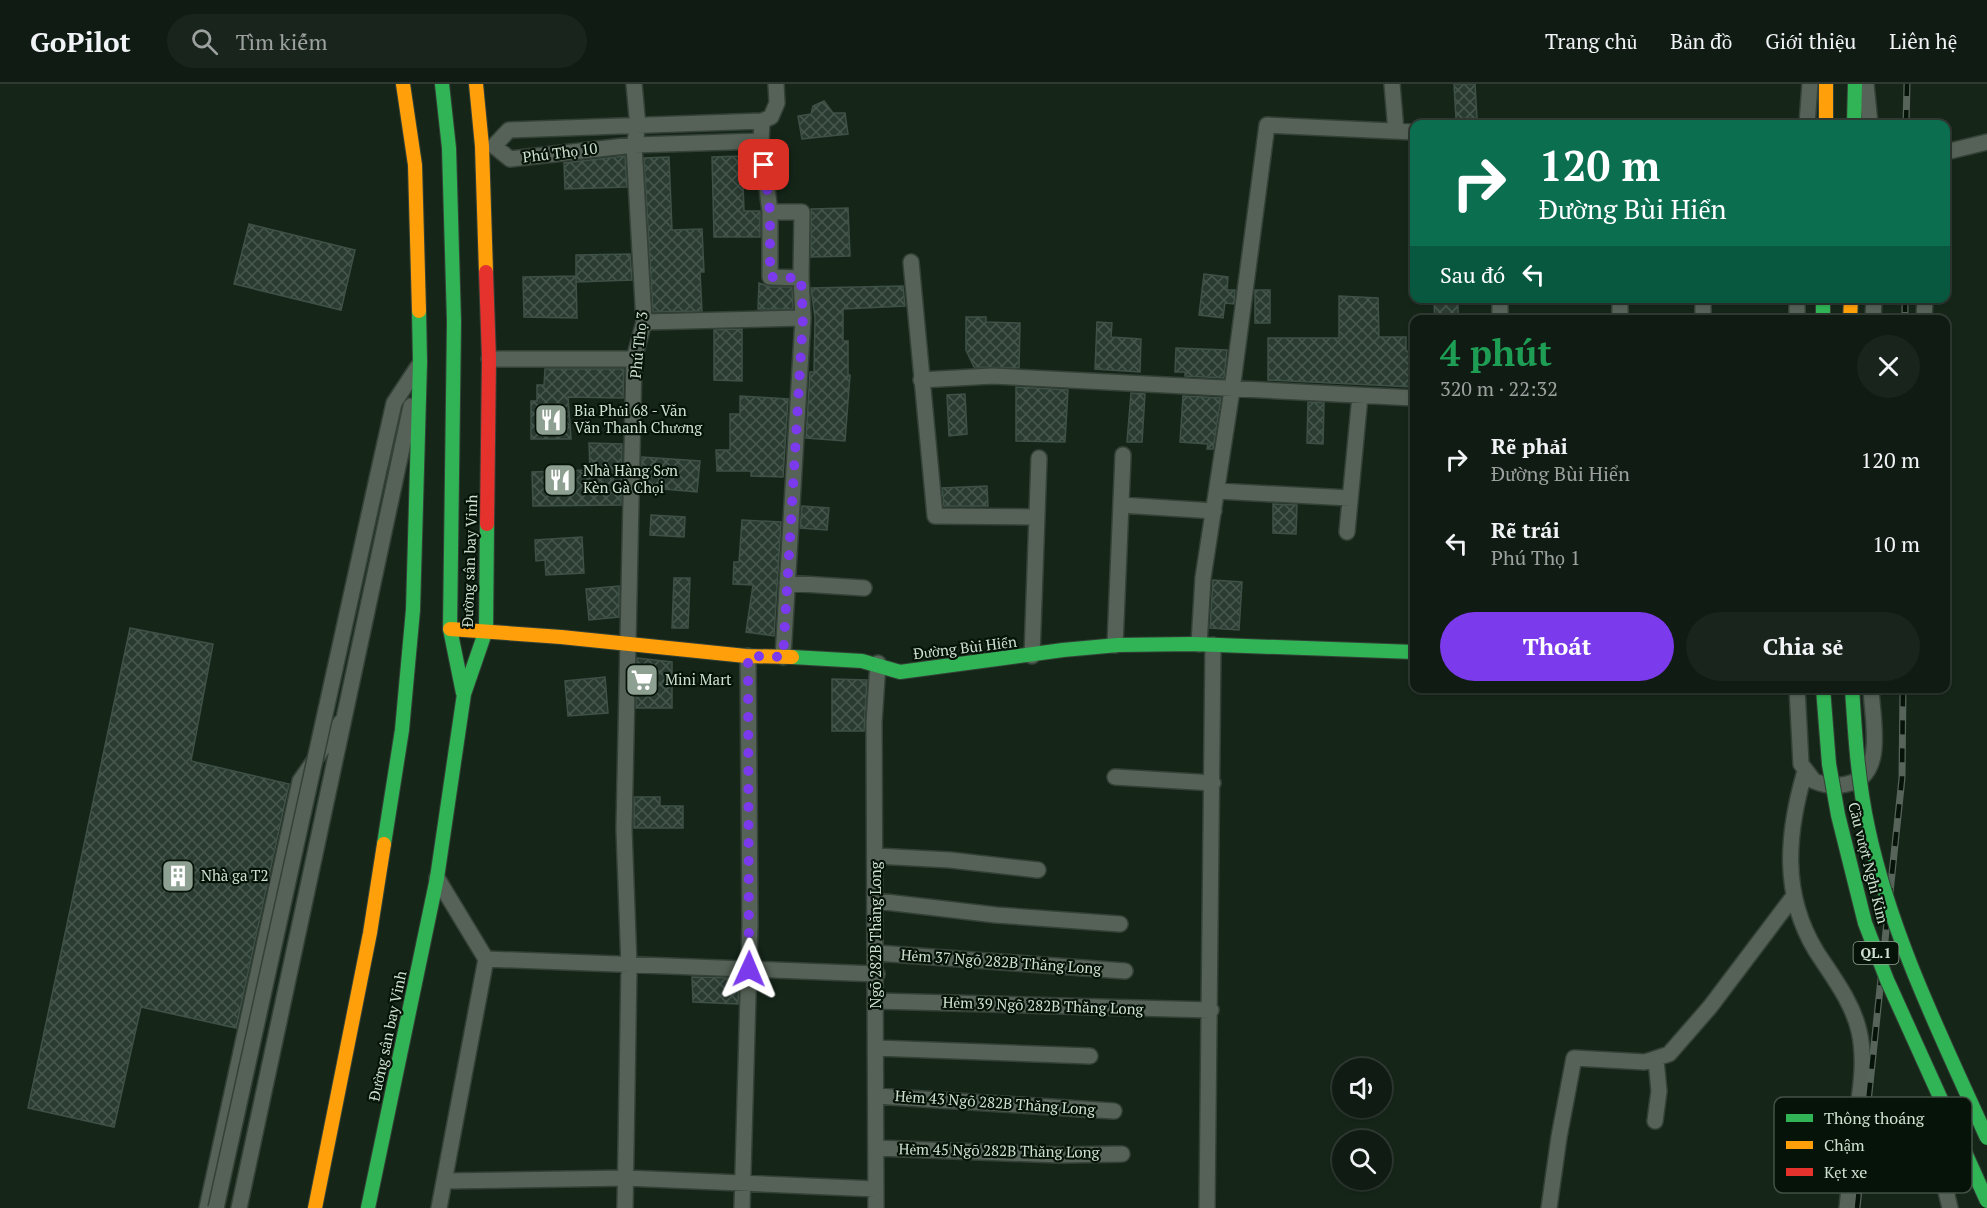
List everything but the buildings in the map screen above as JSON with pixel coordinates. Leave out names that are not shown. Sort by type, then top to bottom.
[{"type":"main road","points":[[315,1208],[370,933],[402,730],[413,610],[420,362],[415,165],[403,84]]},
{"type":"main road","points":[[441,84],[471,147],[454,322],[450,629],[464,694]]},
{"type":"main road","name":"Đường sân bay Vinh","points":[[368,1208],[437,878],[464,694],[486,630],[489,359],[471,147],[476,84]]},
{"type":"main road","points":[[1826,84],[1826,120]]},
{"type":"main road","points":[[1854,120],[1855,84]]},
{"type":"main road","name":"Đường Bùi Hiển","points":[[450,629],[486,630],[748,656],[854,659],[878,663],[900,672],[1115,645],[1206,645],[1344,652],[1410,652]]},
{"type":"main road","name":"Cầu vượt Nghi Kim","points":[[1823,693],[1829,764],[1838,815],[1865,923],[1896,1002],[1939,1097]]},
{"type":"main road","name":"Cầu vượt Nghi Kim","points":[[1852,693],[1857,755],[1867,824],[1892,915],[1919,985],[1969,1097]]},
{"type":"main road","name":"Cầu vượt Nghi Kim","points":[[1972,1104],[1987,1138]]},
{"type":"main road","name":"Cầu vượt Nghi Kim","points":[[1972,1168],[1987,1201]]},
{"type":"street","name":"Phú Thọ 3","points":[[625,1208],[629,966],[624,829],[627,643],[634,359],[644,322],[634,145],[638,127],[634,84]]},
{"type":"street","points":[[776,84],[777,103],[771,117],[762,121],[761,141],[770,212],[770,277],[801,278]]},
{"type":"street","points":[[1392,84],[1396,131]]},
{"type":"street","points":[[1807,120],[1810,84]]},
{"type":"street","points":[[1866,84],[1870,120]]},
{"type":"street","name":"Phú Thọ 10","points":[[471,147],[509,130],[762,121]]},
{"type":"street","points":[[1208,1208],[1213,783],[1203,578],[1232,390],[1267,125],[1410,132]]},
{"type":"street","name":"Phú Thọ 10","points":[[471,147],[510,159],[634,145],[761,141]]},
{"type":"street","points":[[1950,149],[1987,142]]},
{"type":"street","points":[[770,212],[802,212],[803,318],[783,657]]},
{"type":"street","points":[[911,262],[935,516],[1037,517]]},
{"type":"street","points":[[644,322],[803,318]]},
{"type":"street","points":[[489,359],[634,359]]},
{"type":"street","points":[[216,1208],[394,403],[420,362]]},
{"type":"street","points":[[239,1208],[420,362]]},
{"type":"street","points":[[921,380],[992,376],[1410,398]]},
{"type":"street","points":[[1347,532],[1360,396]]},
{"type":"street","points":[[1115,645],[1123,455]]},
{"type":"street","points":[[1032,656],[1039,458]]},
{"type":"street","points":[[1217,491],[1350,498]]},
{"type":"street","points":[[1121,505],[1214,511]]},
{"type":"street","points":[[787,583],[864,588]]},
{"type":"street","points":[[742,1208],[749,969],[748,656]]},
{"type":"street","name":"Ngõ 282B Thăng Long","points":[[876,1208],[877,901],[874,722],[878,663]]},
{"type":"street","points":[[1797,693],[1799,748],[1805,771],[1814,782],[1826,786],[1854,783],[1866,776],[1874,756],[1871,693]]},
{"type":"street","points":[[207,1208],[300,781],[344,717]]},
{"type":"street","points":[[1805,771],[1789,844],[1793,897],[1801,924],[1846,999],[1861,1038],[1859,1097]]},
{"type":"street","points":[[1115,777],[1213,783]]},
{"type":"street","points":[[876,856],[950,860],[1038,870]]},
{"type":"street","points":[[437,878],[486,959],[439,1208]]},
{"type":"street","points":[[1549,1208],[1559,1137],[1574,1058],[1635,1062],[1656,1060],[1676,1048],[1793,897]]},
{"type":"street","points":[[877,901],[1020,917],[1120,924]]},
{"type":"street","name":"Hẻm 37 Ngõ 282B Thăng Long","points":[[877,953],[1125,971]]},
{"type":"street","points":[[486,959],[877,974]]},
{"type":"street","name":"Hẻm 39 Ngõ 282B Thăng Long","points":[[876,1001],[1210,1010]]},
{"type":"street","points":[[876,1048],[1090,1056]]},
{"type":"street","points":[[1656,1060],[1659,1091],[1656,1121]]},
{"type":"street","name":"Hẻm 43 Ngõ 282B Thăng Long","points":[[876,1096],[1114,1111]]},
{"type":"street","name":"Hẻm 45 Ngõ 282B Thăng Long","points":[[877,1148],[1060,1155],[1122,1154]]},
{"type":"street","points":[[445,1181],[626,1178],[876,1189]]},
{"type":"street","points":[[1847,1208],[1849,1193]]},
{"type":"street","points":[[1946,1193],[1950,1208]]},
{"type":"railway","points":[[1906,120],[1907,84]]},
{"type":"railway","points":[[1905,303],[1905,315]]},
{"type":"railway","points":[[1869,1097],[1902,778],[1903,693]]},
{"type":"railway","points":[[1857,1208],[1859,1193]]},
{"type":"traffic: fast","points":[[442,84],[449,148],[454,322],[450,629],[463,693]]},
{"type":"traffic: fast","points":[[1854,120],[1855,84]]},
{"type":"traffic: fast","points":[[1823,303],[1823,315]]},
{"type":"traffic: fast","points":[[384,844],[402,730],[413,610],[420,362],[419,311]]},
{"type":"traffic: fast","points":[[368,1208],[437,878],[464,694],[486,630],[487,524]]},
{"type":"traffic: fast","points":[[792,657],[862,661],[900,672],[1118,645],[1192,644],[1410,652]]},
{"type":"traffic: fast","points":[[1823,693],[1829,764],[1838,815],[1865,923],[1887,980],[1940,1097]]},
{"type":"traffic: fast","points":[[1852,693],[1862,793],[1878,868],[1919,986],[1969,1097]]},
{"type":"traffic: fast","points":[[1972,1104],[1987,1138]]},
{"type":"traffic: fast","points":[[1972,1168],[1987,1201]]},
{"type":"traffic: slow","points":[[403,84],[415,165],[419,311]]},
{"type":"traffic: slow","points":[[476,84],[482,146],[486,272]]},
{"type":"traffic: slow","points":[[1826,84],[1826,120]]},
{"type":"traffic: slow","points":[[1850,315],[1851,303]]},
{"type":"traffic: slow","points":[[450,629],[561,637],[746,656],[792,657]]},
{"type":"traffic: slow","points":[[315,1208],[370,933],[384,844]]},
{"type":"traffic: jam","points":[[486,272],[489,359],[487,524]]},
{"type":"place","name":"Bia Phủi 68 - Văn Văn Thanh Chương","points":[[551,420]]},
{"type":"place","name":"Nhà Hàng Sơn Kèn Gà Chọi","points":[[560,480]]},
{"type":"place","name":"Mini Mart","points":[[642,680]]},
{"type":"place","name":"Nhà ga T2","points":[[178,876]]},
{"type":"route","points":[[749,969],[748,656],[783,657],[803,318],[801,278],[770,277],[770,212],[764,165]]}]
